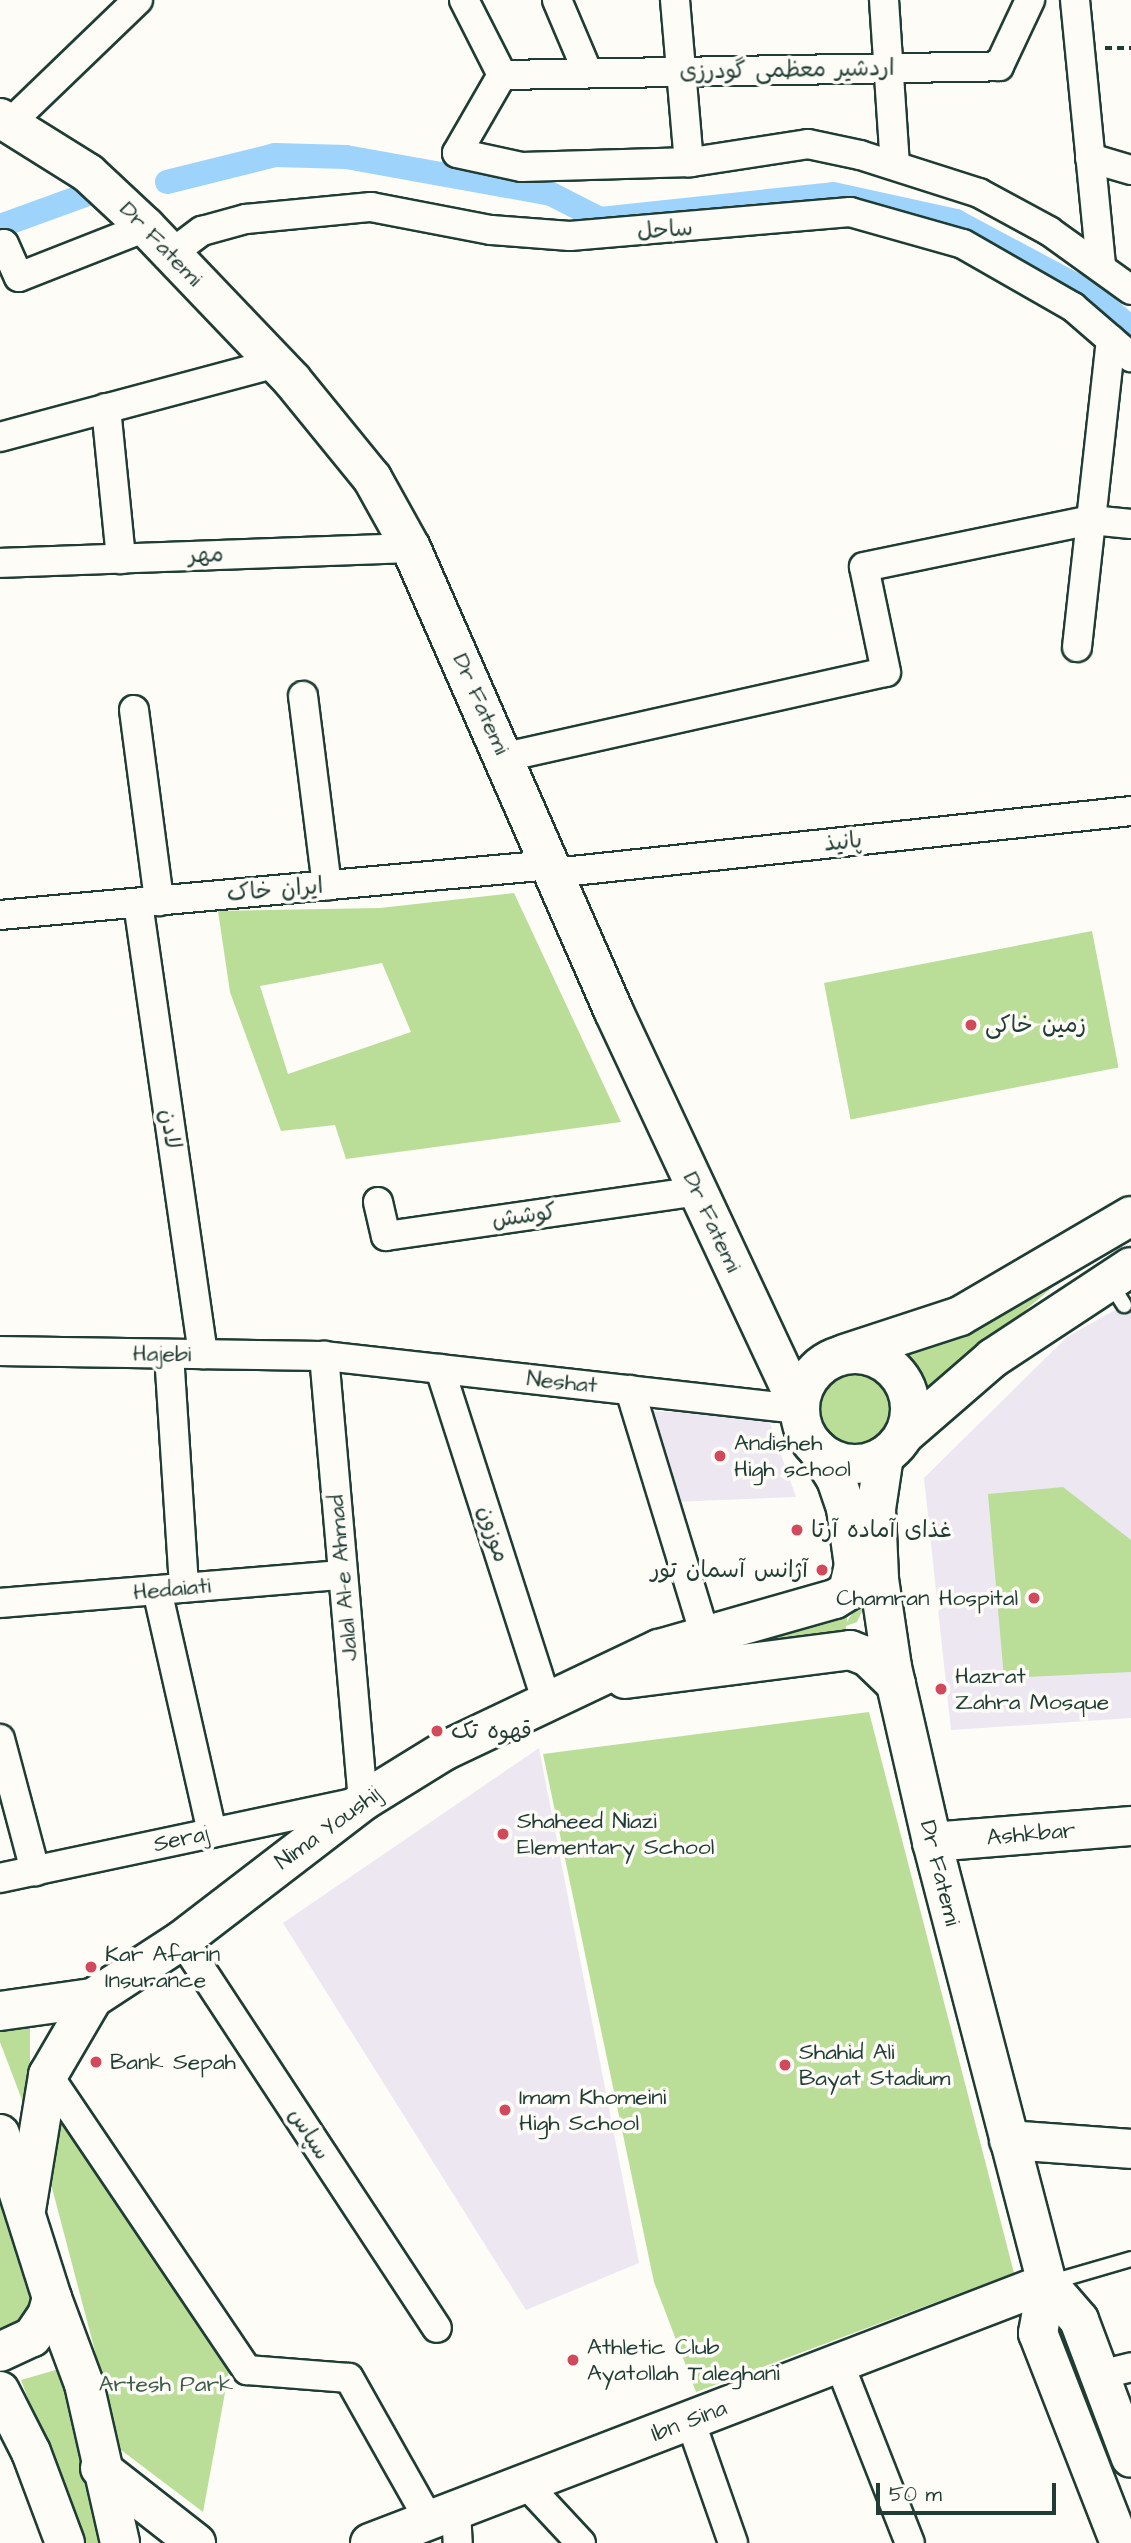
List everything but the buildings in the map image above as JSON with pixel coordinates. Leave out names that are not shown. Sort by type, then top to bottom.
[{"type":"street","points":[[5,121],[138,0]]},
{"type":"street","points":[[464,0],[502,75],[457,153],[522,167],[689,162],[808,145],[895,165],[979,193],[1049,231],[1130,285]]},
{"type":"street","points":[[557,0],[588,74]]},
{"type":"street","points":[[675,0],[689,162]]},
{"type":"street","points":[[884,0],[895,165]]},
{"type":"street","name":"اردشیر معظمی گودرزی","points":[[502,75],[999,66],[1030,0]]},
{"type":"street","points":[[1075,0],[1101,265]]},
{"type":"street","name":"Dr Fatemi","points":[[5,121],[88,173],[159,240],[276,363],[341,435],[411,548],[698,1191],[800,1409]]},
{"type":"street","points":[[1090,158],[1131,170]]},
{"type":"street","name":"ساحل","points":[[0,246],[4,244],[9,281],[246,219],[371,207],[491,230],[570,236],[850,212],[963,244],[1073,307],[1121,348]]},
{"type":"street","points":[[1076,647],[1091,520],[1121,348]]},
{"type":"street","points":[[0,437],[276,363]]},
{"type":"street","points":[[106,408],[121,559]]},
{"type":"street","points":[[505,757],[886,672],[864,567],[1091,520],[1131,524]]},
{"type":"street","name":"مهر","points":[[0,563],[411,548]]},
{"type":"street","points":[[303,696],[327,885]]},
{"type":"street","name":"لادن","points":[[134,710],[148,902],[203,1354]]},
{"type":"street","name":"پانیذ","points":[[553,869],[1131,811]]},
{"type":"street","name":"ایران خاک","points":[[0,915],[327,885],[553,869]]},
{"type":"street","name":"کوشش","points":[[378,1202],[386,1236],[698,1191]]},
{"type":"street","points":[[1087,1239],[1121,1284],[993,1358],[894,1446],[857,1464],[843,1463],[817,1449],[804,1431],[800,1409],[807,1381],[839,1355],[960,1316],[1087,1239],[1131,1216]]},
{"type":"street","name":"Hajebi","points":[[0,1351],[324,1356]]},
{"type":"street","points":[[169,1354],[171,1589],[212,1833]]},
{"type":"street","points":[[839,1355],[867,1355],[898,1374],[910,1407],[894,1446]]},
{"type":"street","name":"Neshat","points":[[324,1356],[800,1409]]},
{"type":"street","name":"Jalal Al-e Ahmad","points":[[324,1356],[362,1801]]},
{"type":"street","name":"موزون","points":[[440,1369],[562,1693]]},
{"type":"street","points":[[630,1390],[705,1636]]},
{"type":"street","name":"Dr Fatemi","points":[[894,1446],[876,1509],[879,1578],[896,1684],[932,1842],[1046,2283]]},
{"type":"street","name":"Nima Youshij","points":[[0,2011],[93,1998],[181,1940],[362,1801],[444,1751],[659,1649],[835,1599],[848,1591],[855,1566],[846,1508],[836,1479],[817,1449]]},
{"type":"street","name":"Hedaiati","points":[[0,1603],[343,1575]]},
{"type":"street","name":"Nima Youshij","points":[[562,1693],[850,1650],[868,1657],[896,1684]]},
{"type":"street","points":[[0,1739],[35,1871]]},
{"type":"street","name":"Seraj","points":[[0,1878],[362,1801]]},
{"type":"street","name":"Ashkbar","points":[[932,1842],[1131,1826]]},
{"type":"street","name":"سپاس","points":[[181,1940],[437,2328]]},
{"type":"street","name":"Nima Youshij","points":[[26,2210],[48,2075],[93,1998]]},
{"type":"street","points":[[48,2075],[247,2370],[349,2378],[447,2524]]},
{"type":"street","points":[[0,2134],[52,2298],[81,2373],[100,2468],[120,2543]]},
{"type":"street","points":[[1009,2140],[1131,2149]]},
{"type":"street","points":[[1046,2283],[1079,2320],[1115,2371],[1130,2453]]},
{"type":"street","points":[[1046,2283],[1038,2333],[1120,2543]]},
{"type":"street","name":"Ibn Sina","points":[[370,2543],[447,2524],[525,2483],[1046,2283]]},
{"type":"street","points":[[0,2352],[32,2337],[47,2315],[52,2298]]},
{"type":"street","points":[[839,2363],[910,2543]]},
{"type":"street","points":[[0,2391],[31,2452],[65,2543]]},
{"type":"street","points":[[690,2420],[733,2543]]},
{"type":"street","points":[[100,2468],[196,2543]]},
{"type":"street","points":[[525,2483],[580,2542]]},
{"type":"lane","points":[[1046,2283],[1131,2259]]},
{"type":"shaded area","name":"Chamran Hospital","points":[[1131,1301],[1131,1718],[951,1730],[924,1478],[1067,1337]]},
{"type":"shaded area","name":"Andisheh High school","points":[[647,1411],[767,1415],[796,1497],[672,1502]]},
{"type":"shaded area","name":"Imam Khomeini High School","points":[[539,1748],[639,2263],[526,2310],[283,1923]]},
{"type":"green space","points":[[514,893],[621,1122],[346,1159],[335,1125],[281,1131],[230,992],[218,911],[380,908]],"holes":[[[382,963],[411,1032],[288,1074],[260,986]]]},
{"type":"green space","name":"زمین خاکی","points":[[1092,931],[1119,1067],[851,1120],[824,983]]},
{"type":"green space","points":[[1074,1269],[921,1398],[899,1358]]},
{"type":"green space","points":[[861,1373],[880,1383],[888,1395],[888,1423],[880,1435],[868,1443],[847,1445],[828,1435],[820,1423],[818,1402],[828,1383],[840,1375]]},
{"type":"green space","points":[[1063,1487],[1131,1540],[1131,1672],[1004,1678],[988,1494]]},
{"type":"green space","points":[[862,1597],[866,1602],[857,1622],[846,1626],[845,1635],[652,1664],[847,1614],[847,1622]]},
{"type":"green space","name":"Shahid Ali Bayat Stadium","points":[[869,1712],[1014,2273],[696,2392],[654,2282],[543,1754]]},
{"type":"green space","points":[[30,2016],[30,2121],[0,2042],[0,2025]]},
{"type":"green space","name":"Artesh Park","points":[[55,2106],[229,2371],[203,2512],[121,2450],[41,2146]]},
{"type":"green space","points":[[0,2186],[34,2297],[24,2322],[0,2337]]},
{"type":"green space","points":[[66,2367],[110,2543],[82,2543],[21,2380]]},
{"type":"waterway","points":[[167,182],[275,155],[346,157],[551,194],[600,219],[833,194],[956,221],[1090,293],[1131,328]]},
{"type":"waterway","points":[[0,226],[85,195]]},
{"type":"place","name":"زمین خاکی","points":[[971,1025]]},
{"type":"place","name":"Andisheh High school","points":[[720,1456]]},
{"type":"place","name":"غذای آماده آرتا","points":[[797,1530]]},
{"type":"place","name":"آژانس آسمان تور","points":[[822,1570]]},
{"type":"place","name":"Chamran Hospital","points":[[1034,1598]]},
{"type":"place","name":"Hazrat Zahra Mosque","points":[[941,1689]]},
{"type":"place","name":"قهوه تک","points":[[437,1731]]},
{"type":"place","name":"Shaheed Niazi Elementary School","points":[[503,1834]]},
{"type":"place","name":"Kar Afarin Insurance","points":[[91,1967]]},
{"type":"place","name":"Bank Sepah","points":[[96,2062]]},
{"type":"place","name":"Shahid Ali Bayat Stadium","points":[[785,2065]]},
{"type":"place","name":"Imam Khomeini High School","points":[[505,2110]]},
{"type":"place","name":"Athletic Club Ayatollah Taleghani","points":[[573,2360]]}]
